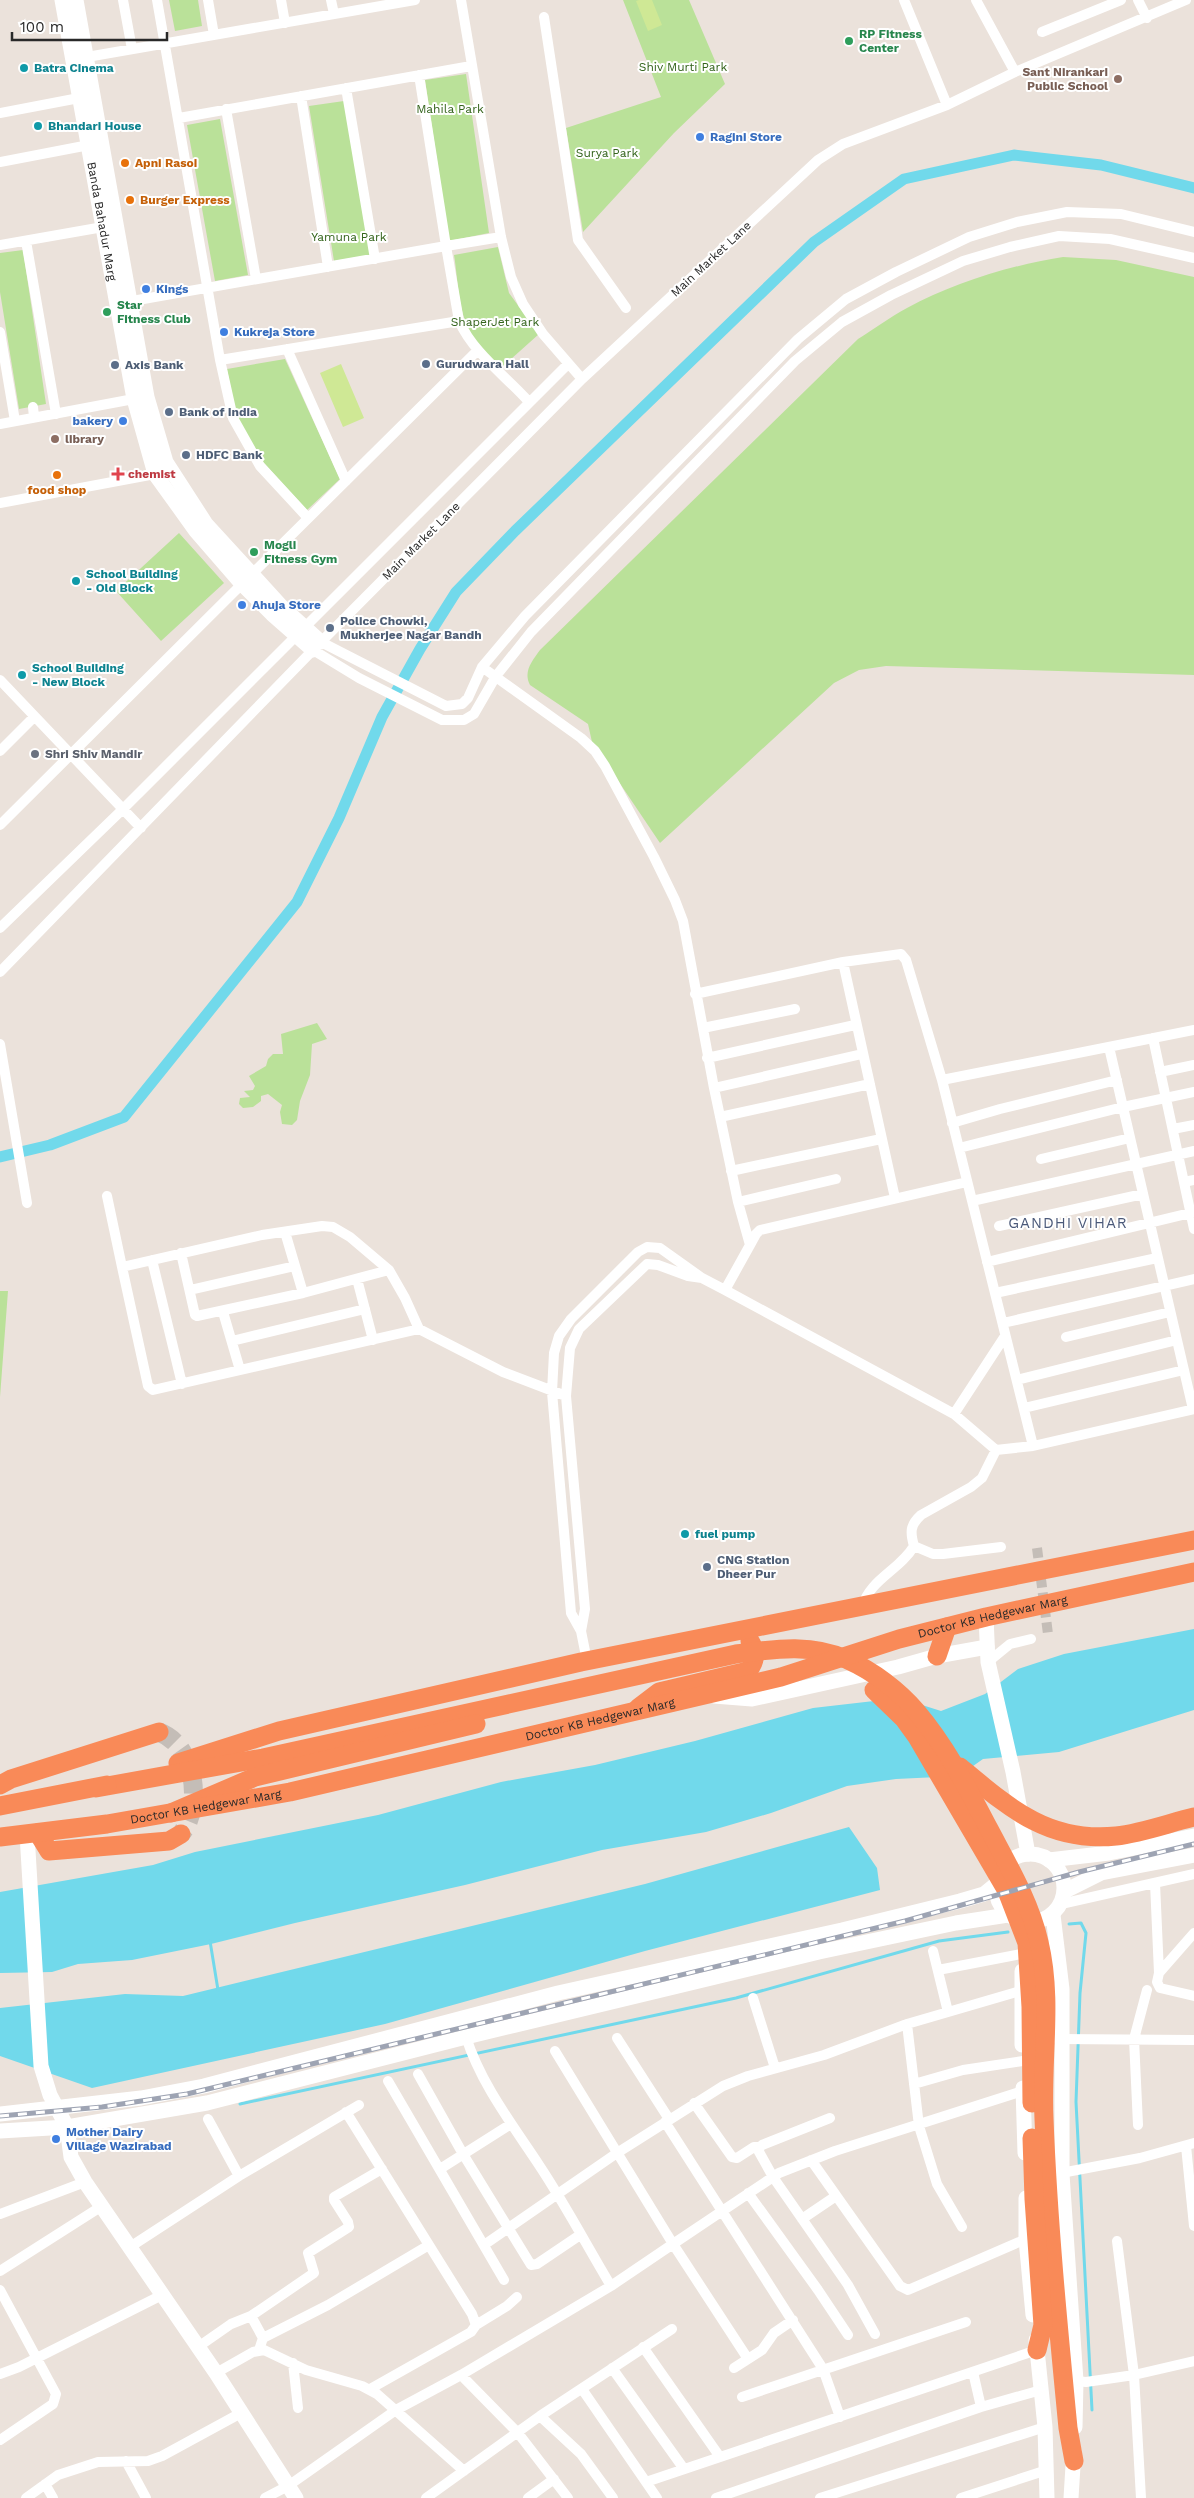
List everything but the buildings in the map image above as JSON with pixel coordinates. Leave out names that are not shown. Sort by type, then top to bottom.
[{"type":"highway","points":[[96,1788],[279,1731],[587,1661],[862,1608],[1194,1540]]},
{"type":"highway","name":"Doctor KB Hedgewar Marg","points":[[0,1837],[33,1834],[171,1813],[290,1792],[781,1677],[899,1639],[986,1617],[1194,1572]]},
{"type":"highway","points":[[937,1656],[947,1627]]},
{"type":"highway","points":[[632,1712],[659,1692],[748,1671],[753,1664],[755,1656],[753,1646],[748,1638],[737,1632]]},
{"type":"highway","points":[[171,1813],[294,1760],[736,1654],[790,1648],[819,1651],[847,1659],[873,1674],[916,1711],[951,1760],[1020,1888],[1039,1943],[1046,2010],[1044,2116],[1048,2286],[1043,2325],[1037,2350]]},
{"type":"highway","points":[[0,1806],[96,1788],[294,1760],[712,1668],[775,1658],[796,1659],[838,1669],[858,1677],[890,1704],[917,1737],[1007,1891],[1027,1943],[1031,2007],[1034,2199],[1074,2461]]},
{"type":"highway","points":[[0,1785],[11,1779],[159,1732]]},
{"type":"highway","points":[[951,1760],[1000,1800],[1041,1826],[1069,1833],[1116,1836],[1194,1817]]},
{"type":"highway","points":[[33,1834],[49,1851],[169,1840],[181,1834]]},
{"type":"street","name":"Banda Bahadur Marg","points":[[62,0],[103,227],[140,398],[161,468],[196,531],[317,646]]},
{"type":"street","name":"Banda Bahadur Marg","points":[[76,0],[132,301],[140,398]]},
{"type":"street","points":[[123,0],[132,49]]},
{"type":"street","points":[[157,0],[166,42],[220,360],[233,418],[260,466],[308,518]]},
{"type":"street","points":[[208,0],[214,35]]},
{"type":"street","points":[[281,0],[285,22]]},
{"type":"street","points":[[331,0],[334,14]]},
{"type":"street","points":[[87,57],[415,0]]},
{"type":"street","points":[[461,0],[502,237],[512,277],[523,304],[543,334],[582,379]]},
{"type":"street","points":[[904,0],[947,105]]},
{"type":"street","points":[[976,0],[1015,72]]},
{"type":"street","points":[[1042,32],[1121,0]]},
{"type":"street","points":[[1138,0],[1147,18]]},
{"type":"street","name":"Main Market Lane","points":[[0,972],[317,646],[582,379],[829,151],[947,105],[1015,72],[1186,0]]},
{"type":"street","points":[[544,17],[578,240],[626,308]]},
{"type":"street","points":[[178,118],[471,66]]},
{"type":"street","points":[[420,75],[459,321],[465,337],[529,402]]},
{"type":"street","points":[[346,88],[375,259]]},
{"type":"street","points":[[301,96],[328,267]]},
{"type":"street","points":[[0,113],[79,98]]},
{"type":"street","points":[[226,109],[256,279]]},
{"type":"street","points":[[0,162],[89,145]]},
{"type":"street","points":[[317,646],[373,669],[442,703],[462,704],[468,698],[482,667],[525,616],[798,339],[846,299],[896,272],[969,237],[1016,222],[1067,212],[1121,214],[1194,232]]},
{"type":"street","points":[[0,245],[103,227]]},
{"type":"street","points":[[317,646],[366,681],[425,712],[442,720],[464,720],[474,714],[496,676],[531,632],[795,361],[842,322],[891,295],[963,261],[1010,247],[1059,236],[1110,239],[1194,258]]},
{"type":"street","points":[[132,301],[502,237]]},
{"type":"street","points":[[26,241],[56,414]]},
{"type":"street","points":[[220,360],[459,321]]},
{"type":"street","points":[[0,332],[16,421]]},
{"type":"street","points":[[286,349],[346,481]]},
{"type":"street","points":[[0,825],[69,754],[478,350]]},
{"type":"street","points":[[0,928],[123,808],[568,364]]},
{"type":"street","points":[[0,424],[16,421],[33,412],[56,414],[140,398]]},
{"type":"street","points":[[0,503],[161,468]]},
{"type":"street","points":[[482,667],[581,738],[595,751],[606,766],[675,900],[687,940],[707,1058],[738,1202],[750,1244]]},
{"type":"street","points":[[0,680],[141,828]]},
{"type":"street","points":[[442,703],[442,720]]},
{"type":"street","points":[[0,751],[34,717]]},
{"type":"street","points":[[695,994],[843,962],[897,953],[904,957],[942,1080],[1033,1446]]},
{"type":"street","points":[[843,962],[855,1025],[896,1198]]},
{"type":"street","points":[[703,1028],[795,1009]]},
{"type":"street","points":[[707,1058],[855,1025]]},
{"type":"street","points":[[942,1080],[1194,1030]]},
{"type":"street","points":[[1153,1038],[1178,1155],[1189,1181],[1194,1228]]},
{"type":"street","points":[[0,1044],[28,1203]]},
{"type":"street","points":[[587,1661],[581,1631],[571,1613],[552,1392],[554,1353],[559,1336],[571,1318],[638,1252],[647,1247],[660,1248],[702,1278],[954,1414],[996,1450],[1033,1446],[1194,1409],[1157,1258],[1109,1047]]},
{"type":"street","points":[[714,1088],[862,1054]]},
{"type":"street","points":[[1160,1072],[1194,1065]]},
{"type":"street","points":[[952,1123],[1117,1080]]},
{"type":"street","points":[[720,1117],[870,1084]]},
{"type":"street","points":[[959,1148],[1123,1107],[1194,1092]]},
{"type":"street","points":[[0,1100],[11,1102]]},
{"type":"street","points":[[1173,1129],[1194,1124]]},
{"type":"street","points":[[1041,1159],[1130,1138]]},
{"type":"street","points":[[731,1171],[882,1140]]},
{"type":"street","points":[[972,1201],[1194,1152]]},
{"type":"street","points":[[738,1202],[836,1179]]},
{"type":"street","points":[[725,1290],[750,1244],[760,1230],[967,1182]]},
{"type":"street","points":[[998,1226],[1143,1194]]},
{"type":"street","points":[[107,1196],[148,1386],[153,1390],[419,1329]]},
{"type":"street","points":[[987,1262],[1192,1212]]},
{"type":"street","points":[[122,1267],[285,1232],[322,1226],[333,1227],[342,1231],[389,1270],[405,1298],[419,1329],[503,1372],[566,1396]]},
{"type":"street","points":[[285,1232],[303,1292]]},
{"type":"street","points":[[181,1254],[195,1315],[197,1316],[223,1312],[389,1270]]},
{"type":"street","points":[[995,1293],[1157,1258]]},
{"type":"street","points":[[152,1260],[182,1384]]},
{"type":"street","points":[[581,1631],[585,1609],[566,1396],[570,1348],[579,1329],[641,1268],[652,1263],[688,1276],[702,1278]]},
{"type":"street","points":[[190,1290],[295,1266]]},
{"type":"street","points":[[357,1279],[373,1340]]},
{"type":"street","points":[[1003,1322],[1194,1279]]},
{"type":"street","points":[[232,1341],[365,1309]]},
{"type":"street","points":[[223,1312],[240,1370]]},
{"type":"street","points":[[1066,1337],[1170,1312]]},
{"type":"street","points":[[954,1414],[1005,1336]]},
{"type":"street","points":[[1017,1380],[1177,1340]]},
{"type":"street","points":[[1024,1408],[1184,1370]]},
{"type":"street","points":[[914,1546],[910,1529],[914,1521],[921,1515],[971,1488],[982,1478],[996,1450]]},
{"type":"street","points":[[914,1546],[933,1554],[1001,1547]]},
{"type":"street","points":[[862,1608],[868,1592],[900,1564],[914,1546]]},
{"type":"street","points":[[986,1617],[988,1655],[1028,1854]]},
{"type":"street","points":[[705,1695],[752,1699],[898,1667],[937,1656],[988,1655],[1010,1644],[1031,1639]]},
{"type":"street","points":[[33,1834],[29,1866],[42,2066],[57,2108],[67,2127],[69,2151],[86,2182],[216,2373],[292,2492]]},
{"type":"street","points":[[1050,1860],[1109,1853],[1194,1836]]},
{"type":"street","points":[[1047,2498],[1045,2427],[1026,2240],[1020,1991],[1021,1954],[1011,1917],[997,1899],[995,1885],[999,1872],[1008,1862],[1020,1855],[1033,1853],[1050,1860],[1057,1866],[1063,1877],[1059,1903],[1062,1989],[1073,2172],[1081,2382],[1071,2498]]},
{"type":"street","points":[[0,2131],[67,2127],[207,2103],[470,2049],[820,1952],[956,1923],[1011,1917],[1027,1923],[1041,1921],[1059,1903],[1101,1873],[1194,1855]]},
{"type":"street","points":[[1059,1903],[1194,1874]]},
{"type":"street","points":[[1156,1883],[1159,1973],[1157,1982],[1160,1988],[1194,1996]]},
{"type":"street","points":[[0,2114],[141,2098],[213,2083],[558,1993],[842,1930],[960,1901],[984,1894],[995,1885]]},
{"type":"street","points":[[1159,1973],[1194,1933]]},
{"type":"street","points":[[933,1950],[948,2012]]},
{"type":"street","points":[[938,1970],[1021,1954]]},
{"type":"street","points":[[1138,2124],[1134,2039],[1147,1990]]},
{"type":"street","points":[[484,2245],[617,2153],[723,2086],[775,2068],[824,2055],[907,2024],[1020,1991]]},
{"type":"street","points":[[753,1998],[775,2068]]},
{"type":"street","points":[[907,2024],[919,2126],[937,2184],[962,2227]]},
{"type":"street","points":[[617,2038],[721,2212],[793,2320],[823,2369],[840,2416]]},
{"type":"street","points":[[1022,2038],[1194,2040]]},
{"type":"street","points":[[470,2049],[510,2124],[611,2286]]},
{"type":"street","points":[[555,2052],[673,2244],[748,2359]]},
{"type":"street","points":[[914,2084],[963,2070],[1023,2061]]},
{"type":"street","points":[[418,2074],[463,2154],[529,2262],[534,2266],[580,2235]]},
{"type":"street","points":[[388,2081],[504,2280]]},
{"type":"street","points":[[265,2498],[292,2492],[396,2410],[461,2375],[611,2286],[773,2177],[811,2160],[1023,2091]]},
{"type":"street","points":[[694,2103],[732,2157],[737,2158],[754,2147],[759,2147],[830,2118]]},
{"type":"street","points":[[130,2247],[239,2176],[359,2105]]},
{"type":"street","points":[[346,2112],[472,2314],[476,2325]]},
{"type":"street","points":[[208,2119],[239,2176]]},
{"type":"street","points":[[440,2169],[510,2124]]},
{"type":"street","points":[[1026,2178],[1073,2172],[1190,2144],[1194,2226]]},
{"type":"street","points":[[759,2147],[758,2153],[773,2177],[848,2285],[876,2334]]},
{"type":"street","points":[[811,2160],[904,2289],[908,2290],[1026,2240]]},
{"type":"street","points":[[198,2347],[231,2324],[251,2316],[314,2273],[308,2253],[349,2227],[334,2197],[382,2169]]},
{"type":"street","points":[[0,2214],[86,2182]]},
{"type":"street","points":[[748,2193],[848,2335]]},
{"type":"street","points":[[802,2219],[836,2196]]},
{"type":"street","points":[[0,2271],[102,2206]]},
{"type":"street","points":[[1117,2241],[1134,2375],[1141,2498]]},
{"type":"street","points":[[259,2350],[263,2338],[328,2305],[429,2245]]},
{"type":"street","points":[[0,2290],[56,2394],[54,2404],[0,2440]]},
{"type":"street","points":[[0,2374],[162,2295]]},
{"type":"street","points":[[370,2389],[471,2332],[476,2325],[507,2306],[517,2297]]},
{"type":"street","points":[[251,2316],[263,2338]]},
{"type":"street","points":[[734,2368],[762,2350],[774,2334],[793,2320]]},
{"type":"street","points":[[742,2397],[966,2322]]},
{"type":"street","points":[[426,2498],[540,2416],[672,2329]]},
{"type":"street","points":[[643,2347],[720,2457]]},
{"type":"street","points":[[216,2373],[259,2350],[264,2350],[325,2376],[370,2389],[464,2472]]},
{"type":"street","points":[[646,2482],[1037,2350]]},
{"type":"street","points":[[1081,2382],[1134,2375],[1194,2361]]},
{"type":"street","points":[[293,2363],[298,2408]]},
{"type":"street","points":[[612,2368],[684,2469]]},
{"type":"street","points":[[973,2372],[981,2408]]},
{"type":"street","points":[[461,2375],[518,2433],[568,2498]]},
{"type":"street","points":[[582,2389],[657,2498]]},
{"type":"street","points":[[716,2498],[981,2408],[1041,2390]]},
{"type":"street","points":[[26,2498],[58,2475],[98,2462],[148,2461],[162,2456],[241,2413]]},
{"type":"street","points":[[540,2416],[580,2454],[613,2498]]},
{"type":"street","points":[[820,2498],[1045,2427]]},
{"type":"street","points":[[126,2461],[146,2498]]},
{"type":"street","points":[[961,2498],[1047,2470]]},
{"type":"street","points":[[531,2497],[554,2479]]},
{"type":"street","points":[[45,2484],[53,2498]]},
{"type":"green space","points":[[169,0],[198,0],[202,26],[175,31]]},
{"type":"green space","points":[[623,0],[689,0],[725,84],[674,133],[583,232],[566,128],[661,97]]},
{"type":"green space","points":[[652,0],[662,25],[648,31],[636,1]]},
{"type":"green space","name":"Mahila Park","points":[[466,74],[489,233],[449,241],[425,80]]},
{"type":"green space","name":"Yamuna Park","points":[[344,101],[370,255],[334,261],[309,106]]},
{"type":"green space","points":[[220,119],[248,275],[215,281],[187,125]]},
{"type":"green space","name":"ShaperJet Park","points":[[498,247],[509,293],[539,334],[501,368],[476,342],[466,323],[461,304],[454,255]]},
{"type":"green space","points":[[23,250],[46,404],[19,409],[0,292],[0,253]]},
{"type":"green space","points":[[1063,257],[1116,260],[1194,277],[1194,675],[886,666],[859,670],[834,683],[660,843],[592,742],[588,724],[530,685],[527,676],[534,658],[858,339],[925,299],[963,283],[1003,270]]},
{"type":"green space","points":[[285,359],[340,479],[307,510],[262,461],[236,416],[227,369]]},
{"type":"green space","points":[[341,364],[364,418],[343,427],[320,373]]},
{"type":"green space","points":[[179,533],[224,583],[161,641],[116,591]]},
{"type":"green space","points":[[317,1023],[327,1039],[312,1044],[310,1075],[300,1101],[297,1120],[292,1125],[282,1124],[280,1112],[282,1105],[268,1094],[261,1096],[261,1101],[253,1107],[243,1108],[239,1104],[240,1098],[250,1097],[244,1091],[253,1090],[255,1086],[249,1076],[266,1066],[268,1059],[273,1054],[283,1054],[281,1034]]},
{"type":"green space","points":[[0,1291],[8,1291],[0,1397]]},
{"type":"water","points":[[1194,1629],[1194,1710],[1059,1752],[983,1759],[959,1776],[896,1779],[847,1786],[771,1813],[706,1832],[602,1850],[465,1885],[211,1944],[132,1960],[78,1964],[52,1972],[0,1973],[0,1892],[153,1865],[195,1852],[378,1815],[501,1782],[595,1765],[695,1741],[813,1708],[900,1698],[941,1711],[985,1694],[1018,1669],[1064,1654]]},
{"type":"water","points":[[849,1827],[877,1868],[880,1890],[645,1951],[385,2024],[92,2088],[0,2056],[0,2008],[125,1994],[183,1996],[645,1884]]},
{"type":"waterway","points":[[0,1157],[50,1145],[124,1117],[297,902],[339,818],[382,717],[420,649],[456,592],[515,531],[814,242],[904,179],[1014,155],[1101,165],[1194,188]]},
{"type":"waterway","points":[[1069,1924],[1081,1923],[1086,1933],[1080,1993],[1076,2102],[1092,2410]]},
{"type":"waterway","points":[[240,2104],[736,1998],[939,1941],[1008,1932]]},
{"type":"waterway","points":[[210,1941],[218,1990]]},
{"type":"tunnel","points":[[1037,1548],[1048,1634]]},
{"type":"tunnel","points":[[159,1732],[171,1739],[181,1750],[188,1763],[192,1778],[192,1808],[188,1822],[181,1834]]},
{"type":"railway","points":[[0,2116],[102,2107],[187,2094],[905,1921],[1079,1872],[1194,1844]]},
{"type":"place","name":"RP Fitness Center","points":[[849,41]]},
{"type":"place","name":"Batra Cinema","points":[[24,68]]},
{"type":"place","name":"Sant Nirankari Public School","points":[[1118,79]]},
{"type":"place","name":"Bhandari House","points":[[38,126]]},
{"type":"place","name":"Ragini Store","points":[[700,137]]},
{"type":"place","name":"Apni Rasoi","points":[[125,163]]},
{"type":"place","name":"Burger Express","points":[[130,200]]},
{"type":"place","name":"Kings","points":[[146,289]]},
{"type":"place","name":"Star Fitness Club","points":[[107,312]]},
{"type":"place","name":"Kukreja Store","points":[[224,332]]},
{"type":"place","name":"Gurudwara Hall","points":[[426,364]]},
{"type":"place","name":"Axis Bank","points":[[115,365]]},
{"type":"place","name":"Bank of India","points":[[169,412]]},
{"type":"place","name":"bakery","points":[[123,421]]},
{"type":"place","name":"library","points":[[55,439]]},
{"type":"place","name":"HDFC Bank","points":[[186,455]]},
{"type":"place","name":"chemist","points":[[118,474]]},
{"type":"place","name":"food shop","points":[[57,475]]},
{"type":"place","name":"Mogli Fitness Gym","points":[[254,552]]},
{"type":"place","name":"School Building - Old Block","points":[[76,581]]},
{"type":"place","name":"Ahuja Store","points":[[242,605]]},
{"type":"place","name":"Police Chowki, Mukherjee Nagar Bandh","points":[[330,628]]},
{"type":"place","name":"School Building - New Block","points":[[22,675]]},
{"type":"place","name":"Shri Shiv Mandir","points":[[35,754]]},
{"type":"place","name":"fuel pump","points":[[685,1534]]},
{"type":"place","name":"CNG Station Dheer Pur","points":[[707,1567]]},
{"type":"place","name":"Mother Dairy Village Wazirabad","points":[[56,2139]]},
{"type":"district","name":"GANDHI VIHAR","points":[[1068,1223]]},
{"type":"park label","name":"Shiv Murti Park","points":[[683,67]]},
{"type":"park label","name":"Surya Park","points":[[607,153]]}]
